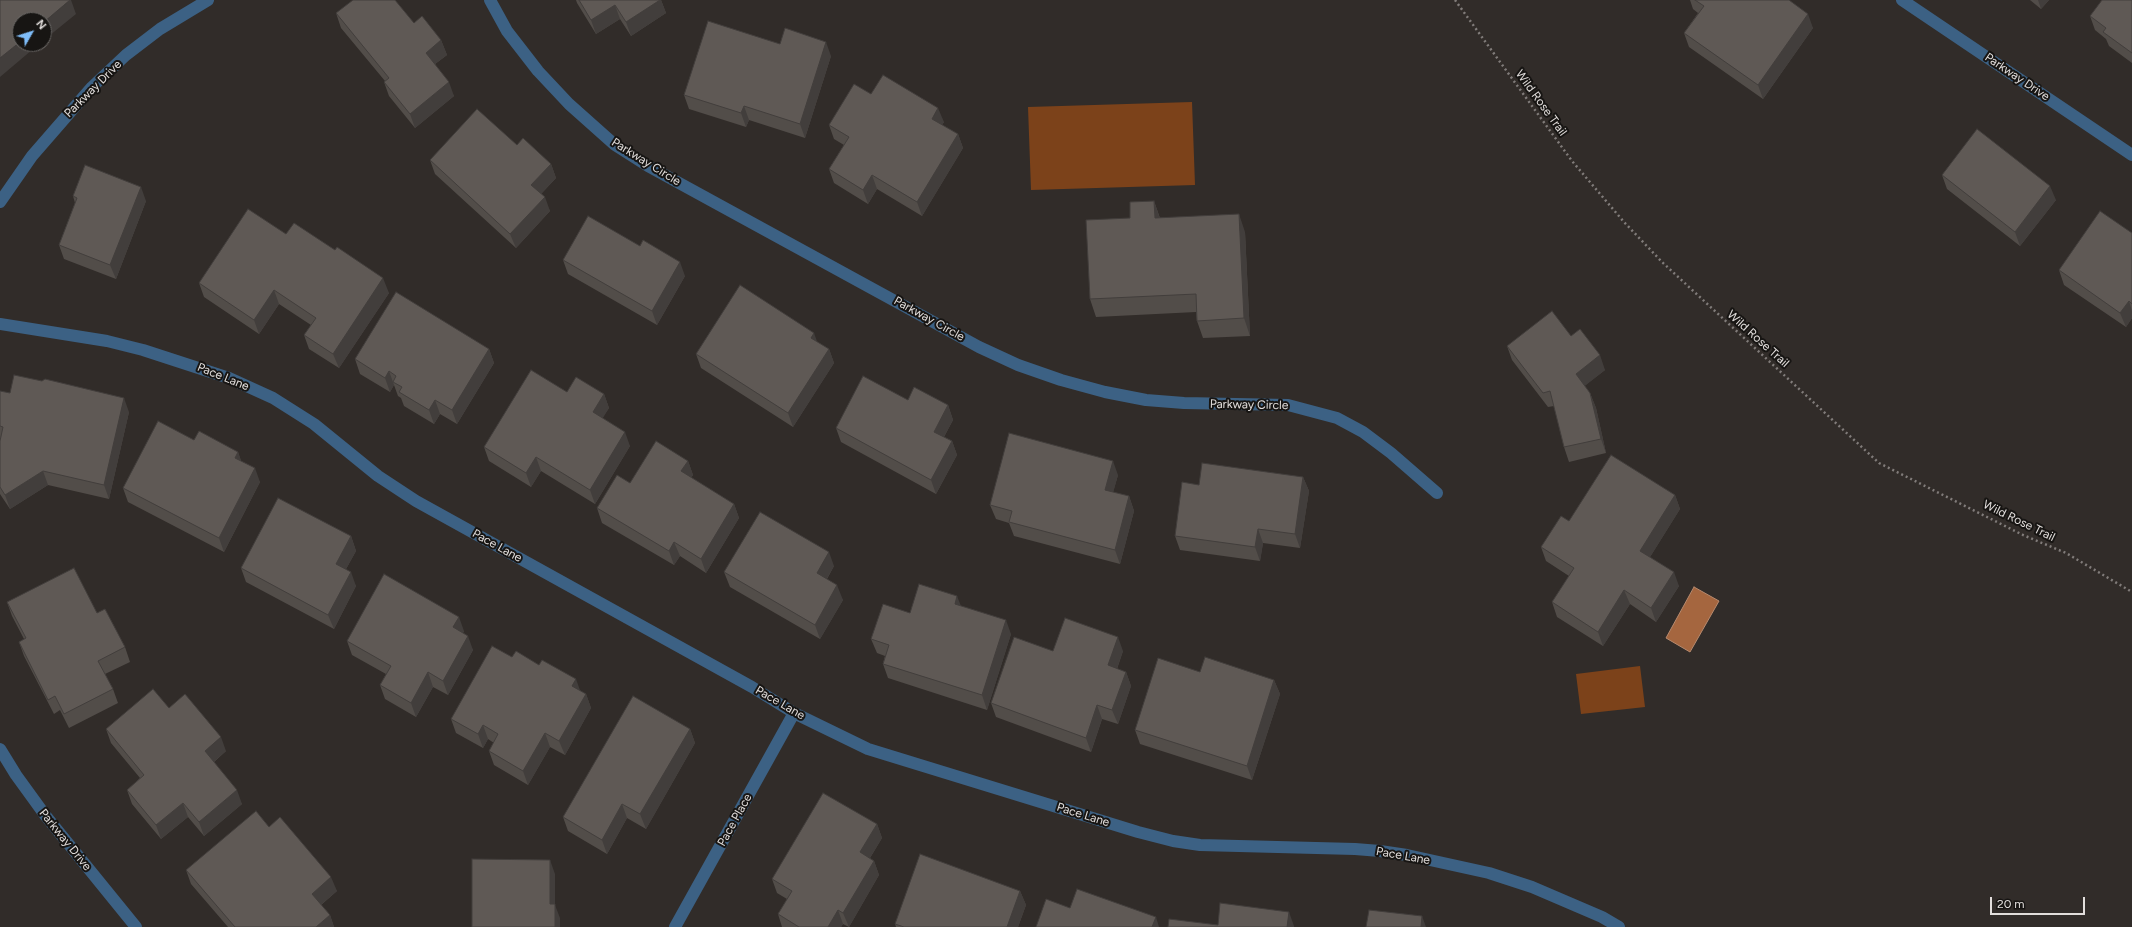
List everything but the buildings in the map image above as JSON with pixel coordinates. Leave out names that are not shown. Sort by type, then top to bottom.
[{"type":"street","name":"Parkway Drive","points":[[0,202],[32,156],[92,87],[126,55],[160,29],[208,0]]},
{"type":"street","name":"Parkway Circle","points":[[490,0],[507,31],[538,71],[569,104],[615,145],[648,166],[979,347],[1018,365],[1061,380],[1105,392],[1146,400],[1184,403],[1288,405],[1330,416],[1363,432],[1391,453],[1437,494]]},
{"type":"street","name":"Parkway Drive","points":[[1902,0],[2132,155]]},
{"type":"street","name":"Pace Lane","points":[[0,324],[107,341],[143,350],[229,378],[273,398],[314,424],[378,476],[416,501],[752,687],[794,713],[868,749],[1138,832],[1173,841],[1200,844],[1355,849],[1407,855],[1489,873],[1532,888],[1602,917],[1619,927]]},
{"type":"street","name":"Pace Place","points":[[675,927],[794,713]]},
{"type":"street","name":"Parkway Drive","points":[[0,749],[16,775],[45,815],[136,927]]},
{"type":"path","name":"Wild Rose Trail","points":[[1455,0],[1572,161],[1630,228],[1683,282],[1878,463],[2023,534],[2066,553],[2132,592]]},
{"type":"shaded area","points":[[1192,102],[1195,185],[1031,190],[1028,107]]},
{"type":"shaded area","points":[[1694,587],[1719,601],[1690,652],[1666,638]]},
{"type":"shaded area","points":[[1640,666],[1645,707],[1581,714],[1576,674]]}]
